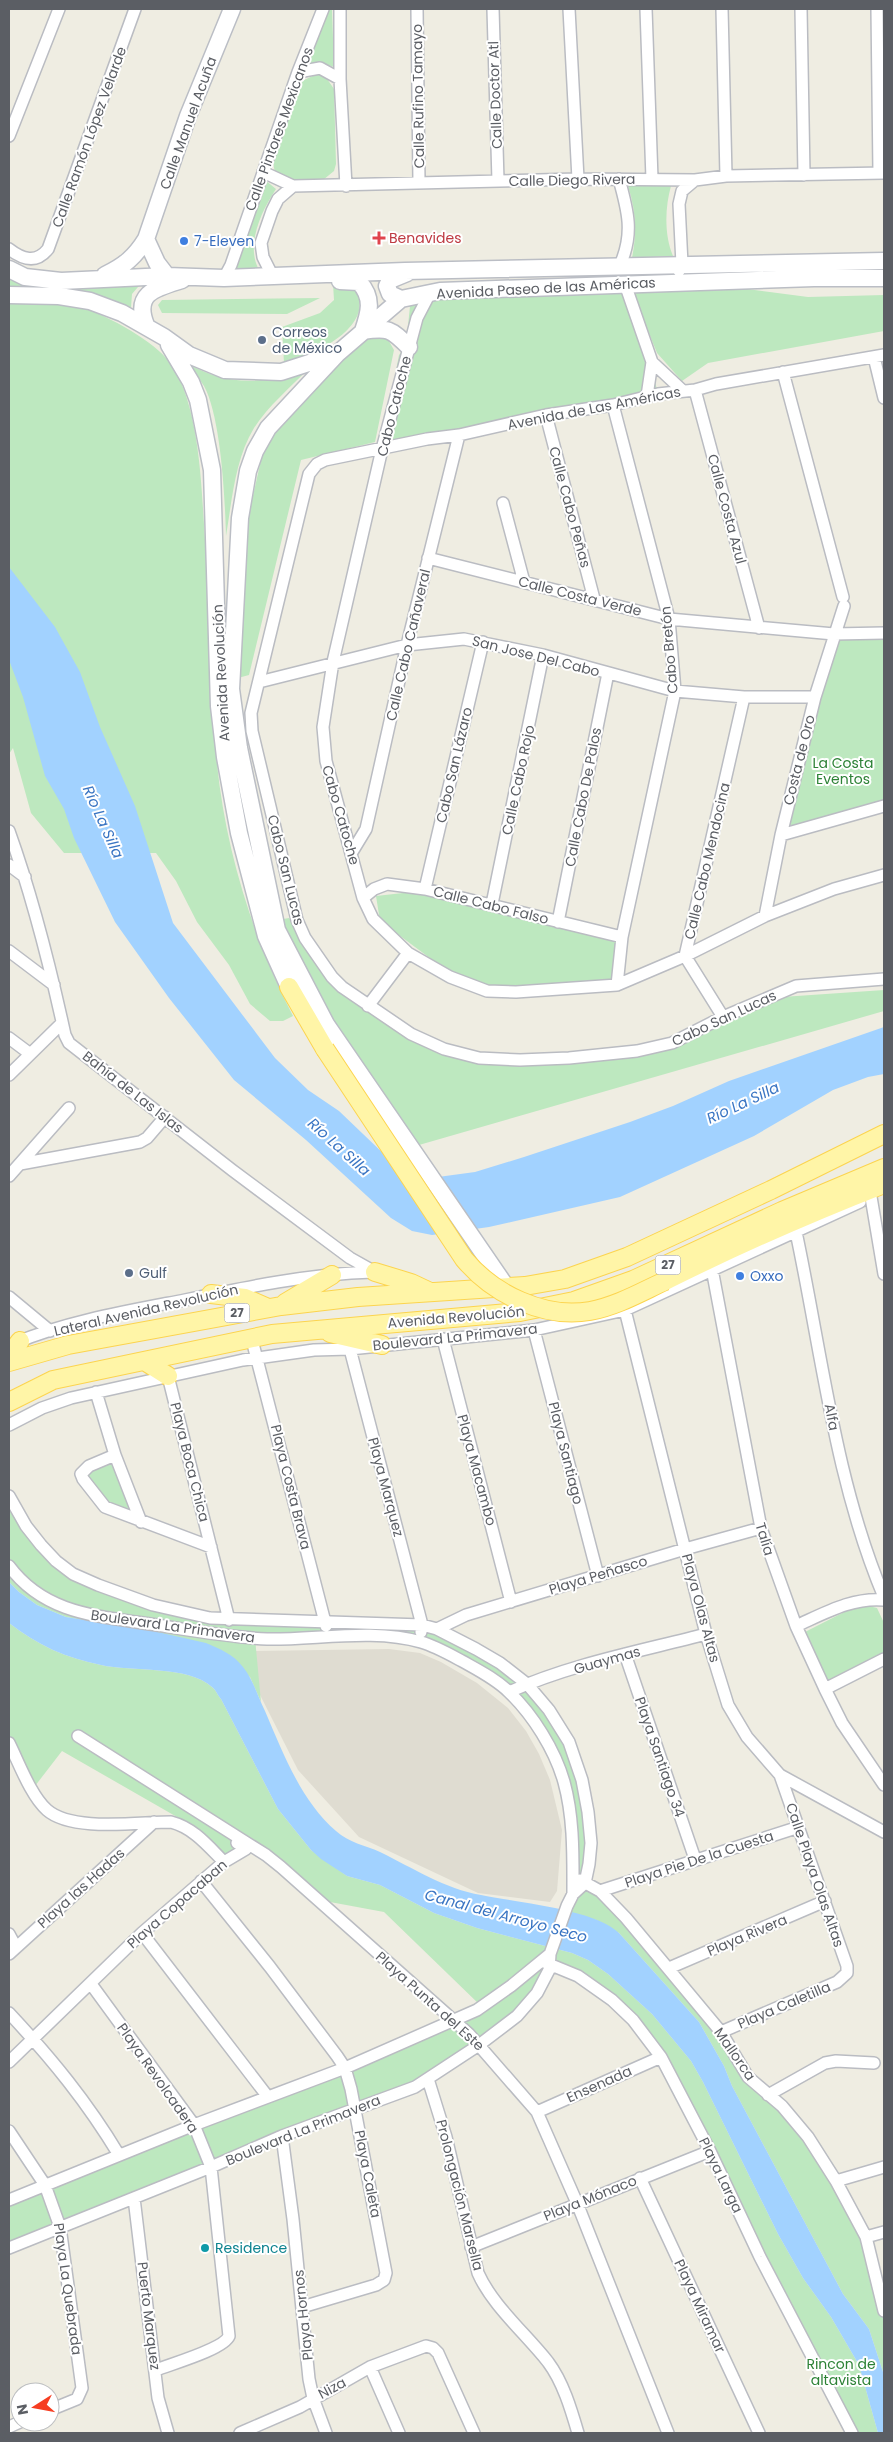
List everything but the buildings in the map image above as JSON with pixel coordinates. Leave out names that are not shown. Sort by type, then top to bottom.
[{"type":"main road","name":"Calle Manuel Acuña","points":[[97,279],[123,266],[136,255],[146,239],[188,116],[232,9]]},
{"type":"main road","points":[[146,239],[157,263],[168,276]]},
{"type":"main road","name":"Avenida Paseo de las Américas","points":[[9,269],[25,277],[39,280],[168,276],[224,278],[272,275],[682,264],[884,261]]},
{"type":"main road","points":[[402,299],[390,294],[388,283],[411,271]]},
{"type":"main road","points":[[303,275],[319,280],[359,282],[366,290],[370,301],[370,313],[363,331]]},
{"type":"main road","points":[[146,326],[142,314],[142,303],[146,296],[152,291],[192,278]]},
{"type":"main road","name":"Avenida Paseo de las Américas","points":[[9,295],[59,296],[90,301],[122,313],[164,337],[189,355],[225,370],[281,372],[337,354],[402,299],[430,293],[455,290],[676,282],[884,278]]},
{"type":"main road","points":[[363,331],[382,328],[391,331],[409,347]]},
{"type":"main road","name":"Avenida Revolución","points":[[164,337],[191,382],[202,413],[212,470],[220,706],[225,758],[239,833],[266,936],[290,987],[326,1024]]},
{"type":"main road","name":"Avenida Revolución","points":[[337,354],[268,428],[248,471],[240,518],[231,689],[238,748],[277,930],[326,1024],[507,1288]]},
{"type":"main road","points":[[290,987],[325,1049],[464,1259],[472,1269],[494,1287],[543,1309],[580,1312],[607,1306],[751,1239],[866,1194],[884,1184]]},
{"type":"main road","name":"Avenida Revolución","points":[[9,1362],[26,1355],[68,1345],[274,1307],[325,1300],[472,1287],[507,1288],[565,1279],[610,1264],[771,1190],[884,1134]]},
{"type":"main road","name":"Avenida Revolución","points":[[9,1402],[53,1380],[146,1362],[244,1348],[272,1334],[546,1308],[590,1296],[634,1280],[782,1211],[884,1168]]},
{"type":"main road","points":[[866,1194],[884,1177]]},
{"type":"main road","points":[[472,1287],[479,1246]]},
{"type":"main road","points":[[375,1272],[411,1283],[431,1292]]},
{"type":"main road","points":[[211,1294],[245,1298],[274,1307],[332,1275]]},
{"type":"main road","points":[[438,1319],[452,1310],[500,1299],[507,1288]]},
{"type":"main road","points":[[313,1329],[382,1345]]},
{"type":"main road","points":[[9,1356],[14,1344]]},
{"type":"main road","points":[[146,1362],[168,1376]]},
{"type":"street","points":[[9,136],[59,9]]},
{"type":"street","name":"Calle Ramón López Velarde","points":[[9,249],[21,258],[34,258],[44,254],[48,249],[135,9]]},
{"type":"street","name":"Calle Pintores Mexicanos","points":[[224,278],[231,264],[298,72],[323,9]]},
{"type":"street","points":[[340,9],[340,79],[346,186]]},
{"type":"street","name":"Calle Rufino Tamayo","points":[[417,9],[419,183]]},
{"type":"street","name":"Calle Doctor Atl","points":[[493,9],[498,181]]},
{"type":"street","points":[[569,9],[578,179]]},
{"type":"street","points":[[646,9],[652,179]]},
{"type":"street","points":[[722,9],[726,176]]},
{"type":"street","points":[[800,9],[804,175]]},
{"type":"street","points":[[877,9],[882,173]]},
{"type":"street","points":[[298,72],[320,68],[340,79]]},
{"type":"street","name":"Calle Diego Rivera","points":[[263,172],[292,186],[578,179],[694,180],[726,176],[882,173]]},
{"type":"street","points":[[619,179],[629,219],[628,242],[620,266]]},
{"type":"street","points":[[676,282],[682,264],[679,204],[682,191],[694,180]]},
{"type":"street","name":"Calle Pintores Mexicanos","points":[[272,275],[263,257],[261,243],[278,199],[292,186]]},
{"type":"street","points":[[625,284],[652,362],[647,396]]},
{"type":"street","name":"Cabo Catoche","points":[[430,293],[417,318],[382,449],[333,662],[322,739],[326,761],[364,898],[373,919],[408,953],[450,978],[487,991],[516,992],[617,985],[685,956],[765,916],[834,889],[884,875]]},
{"type":"street","points":[[879,356],[884,398]]},
{"type":"street","name":"Avenida de Las Américas","points":[[309,474],[317,464],[325,460],[427,439],[459,435],[546,415],[613,405],[647,396],[682,390],[694,390],[783,372],[879,356]]},
{"type":"street","points":[[652,362],[682,390]]},
{"type":"street","name":"Costa de Oro","points":[[765,916],[781,836],[814,698],[843,601],[783,372]]},
{"type":"street","name":"Calle Costa Azul","points":[[694,390],[759,628]]},
{"type":"street","name":"Cabo Bretón","points":[[613,405],[669,619],[675,691],[622,937],[617,985]]},
{"type":"street","name":"Calle Cabo Peñas","points":[[546,415],[594,599]]},
{"type":"street","name":"Calle Cabo Cañaveral","points":[[352,852],[366,829],[407,645],[459,435]]},
{"type":"street","name":"Cabo San Lucas","points":[[309,474],[251,713],[252,731],[297,920],[306,938],[332,977],[368,1006],[411,1034],[444,1049],[479,1058],[520,1060],[569,1058],[637,1051],[672,1043],[723,1016],[796,986],[884,979]]},
{"type":"street","points":[[502,503],[524,582]]},
{"type":"street","name":"Calle Costa Verde","points":[[428,558],[669,619],[834,634],[884,633]]},
{"type":"street","name":"San Jose Del Cabo","points":[[259,682],[407,645],[464,638],[543,655],[675,691],[744,697],[814,698]]},
{"type":"street","name":"Cabo San Lázaro","points":[[425,889],[482,642]]},
{"type":"street","name":"Calle Cabo Rojo","points":[[492,904],[543,655]]},
{"type":"street","name":"Calle Cabo De Palos","points":[[558,922],[608,673]]},
{"type":"street","name":"Calle Cabo Mendocina","points":[[723,1016],[685,956],[744,697]]},
{"type":"street","points":[[781,836],[884,806]]},
{"type":"street","name":"Bahía de Las Islas","points":[[9,831],[25,877],[54,985],[65,1035],[69,1043],[350,1258],[375,1272]]},
{"type":"street","points":[[9,865],[25,877]]},
{"type":"street","name":"Calle Cabo Falso","points":[[364,898],[374,890],[387,884],[425,889],[622,937]]},
{"type":"street","points":[[9,951],[54,985]]},
{"type":"street","points":[[368,1006],[408,953]]},
{"type":"street","points":[[9,1075],[29,1053],[62,1023]]},
{"type":"street","points":[[9,1038],[29,1053]]},
{"type":"street","points":[[9,1176],[69,1108]]},
{"type":"street","points":[[20,1164],[140,1142],[147,1138],[165,1117]]},
{"type":"street","name":"Boulevard La Primavera","points":[[9,1425],[42,1408],[96,1392],[168,1376],[244,1348],[258,1358],[314,1350],[350,1349],[534,1330],[625,1310],[796,1232],[866,1194],[884,1191]]},
{"type":"street","points":[[866,1194],[884,1274]]},
{"type":"street","name":"Alfa","points":[[796,1232],[850,1501],[884,1599]]},
{"type":"street","name":"Talía","points":[[712,1269],[761,1528],[796,1626],[825,1689],[842,1723],[884,1785]]},
{"type":"street","name":"Lateral Avenida Revolución","points":[[14,1344],[50,1331],[211,1294],[273,1282],[375,1272]]},
{"type":"street","points":[[9,1296],[50,1331]]},
{"type":"street","name":"Playa Olas Altas","points":[[625,1310],[706,1634],[728,1705],[747,1737],[780,1775],[884,1832]]},
{"type":"street","name":"Playa Santiago","points":[[534,1330],[598,1576]]},
{"type":"street","name":"Playa Macambo","points":[[443,1339],[511,1602]]},
{"type":"street","name":"Playa Costa Brava","points":[[244,1348],[258,1358],[326,1621],[327,1636]]},
{"type":"street","name":"Playa Marquez","points":[[350,1349],[422,1625]]},
{"type":"street","name":"Playa Boca Chica","points":[[168,1376],[212,1547],[228,1620]]},
{"type":"street","points":[[96,1392],[115,1455],[141,1522]]},
{"type":"street","name":"Playa Boca Chica","points":[[115,1455],[89,1466],[81,1474],[105,1507],[212,1547]]},
{"type":"street","name":"Boulevard La Primavera","points":[[9,1496],[26,1526],[41,1545],[56,1561],[73,1574],[152,1605],[210,1618],[228,1620],[326,1621],[422,1625],[437,1629],[500,1663],[527,1684],[549,1710],[569,1742],[582,1780],[592,1843],[585,1882],[573,1894],[567,1906],[548,1957],[542,1985],[517,2016],[479,2045],[415,2087],[282,2136],[211,2167],[9,2248]]},
{"type":"street","name":"Playa Peñasco","points":[[437,1629],[466,1614],[761,1528]]},
{"type":"street","name":"Boulevard La Primavera","points":[[9,1566],[36,1593],[58,1606],[91,1615],[231,1636],[267,1639],[360,1636],[420,1642],[471,1666],[509,1692],[530,1716],[550,1748],[564,1781],[570,1813],[573,1894]]},
{"type":"street","points":[[796,1626],[850,1603],[862,1600],[884,1599]]},
{"type":"street","points":[[420,1642],[422,1625]]},
{"type":"street","name":"Guaymas","points":[[509,1692],[527,1684],[625,1654],[706,1634]]},
{"type":"street","name":"Playa Santiago 34","points":[[625,1654],[695,1859]]},
{"type":"street","points":[[825,1689],[884,1659]]},
{"type":"street","name":"Playa Copacaban","points":[[9,2062],[142,1933],[224,1862],[246,1849],[78,1736]]},
{"type":"street","name":"Playa Punta del Este","points":[[78,1736],[266,1855],[454,2020],[479,2045],[537,2112],[577,2204],[668,2433]]},
{"type":"street","points":[[9,1743],[37,1798],[46,1810],[59,1818],[87,1824],[171,1822],[190,1829],[224,1862]]},
{"type":"street","name":"Calle Playa Olas Altas","points":[[780,1775],[847,1966],[846,1975]]},
{"type":"street","name":"Playa las Hadas","points":[[12,1950],[154,1822]]},
{"type":"street","name":"Playa Pie De la Cuesta","points":[[600,1890],[798,1827]]},
{"type":"street","name":"Mallorca","points":[[573,1878],[600,1890],[670,1968],[721,2032],[748,2077],[782,2106],[808,2137],[836,2181],[866,2237],[883,2298],[884,2311]]},
{"type":"street","name":"Playa Caleta","points":[[201,1881],[270,1968],[345,2068],[355,2108],[386,2273],[384,2280],[376,2285],[302,2307]]},
{"type":"street","name":"Playa Rivera","points":[[670,1968],[825,1901]]},
{"type":"street","points":[[142,1933],[268,2097]]},
{"type":"street","points":[[9,1934],[12,1950]]},
{"type":"street","points":[[9,2200],[194,2125],[345,2068],[454,2020],[489,2002],[548,1957]]},
{"type":"street","name":"Playa Larga","points":[[548,1957],[612,2000],[633,2020],[660,2057],[710,2151],[760,2257],[852,2433]]},
{"type":"street","name":"Playa Caletilla","points":[[721,2032],[837,1982],[846,1975]]},
{"type":"street","name":"Playa Revolcadera","points":[[91,1984],[194,2125],[211,2167],[229,2336],[227,2340],[218,2346],[156,2370]]},
{"type":"street","points":[[9,2013],[93,2112],[119,2155]]},
{"type":"street","name":"Ensenada","points":[[537,2112],[660,2057]]},
{"type":"street","points":[[768,2095],[825,2064],[836,2061],[874,2063]]},
{"type":"street","name":"Prolongación Marsella","points":[[428,2079],[446,2137],[478,2273],[484,2285],[549,2363],[569,2406],[578,2433]]},
{"type":"street","name":"Playa La Quebrada","points":[[9,2131],[45,2185],[60,2228],[82,2388],[77,2399],[60,2406]]},
{"type":"street","name":"Playa Hornos","points":[[282,2136],[313,2398],[326,2433]]},
{"type":"street","name":"Playa Mónaco","points":[[471,2247],[710,2151]]},
{"type":"street","points":[[836,2181],[884,2167]]},
{"type":"street","name":"Playa Miramar","points":[[640,2178],[759,2433]]},
{"type":"street","name":"Puerto Marquez","points":[[134,2198],[158,2398],[168,2433]]},
{"type":"street","points":[[866,2237],[884,2232]]},
{"type":"street","name":"Niza","points":[[240,2433],[300,2408],[313,2398],[370,2367],[426,2346],[433,2348],[438,2353],[474,2433]]},
{"type":"street","points":[[370,2367],[399,2433]]},
{"type":"shaded area","points":[[389,1649],[420,1653],[441,1662],[477,1683],[508,1708],[526,1731],[539,1754],[550,1780],[562,1830],[557,1891],[550,1902],[478,1893],[359,1837],[298,1770],[252,1679],[253,1651]]},
{"type":"green space","points":[[328,9],[332,9],[334,67],[320,62],[308,64]]},
{"type":"green space","points":[[317,74],[325,76],[334,89],[336,164],[334,171],[323,180],[288,181],[275,173],[273,162],[302,81]]},
{"type":"green space","points":[[265,180],[276,189],[257,227],[254,248],[258,268],[232,269]]},
{"type":"green space","points":[[628,186],[671,186],[666,221],[668,239],[673,256],[632,258],[635,222]]},
{"type":"green space","points":[[9,276],[144,280],[132,294],[131,308],[87,293],[56,289],[9,287]]},
{"type":"green space","points":[[695,282],[808,297],[884,295],[884,331],[708,363],[682,381],[657,353],[630,286]]},
{"type":"green space","points":[[623,283],[658,392],[381,448],[399,355],[406,346],[411,296]]},
{"type":"green space","points":[[333,284],[351,284],[359,298],[359,312],[352,324],[341,336],[327,345],[312,353],[284,363],[282,327],[320,313],[334,300]]},
{"type":"green space","points":[[320,298],[287,314],[162,313],[158,305],[162,300]]},
{"type":"green space","points":[[22,300],[76,306],[124,327],[149,343],[166,358],[177,374],[185,393],[196,437],[199,461],[206,554],[212,704],[221,797],[234,862],[243,894],[266,956],[293,1016],[283,1021],[270,1021],[250,1004],[229,965],[197,922],[176,881],[156,853],[64,853],[31,813],[13,748],[9,754],[9,301]]},
{"type":"green space","points":[[370,334],[386,336],[394,350],[375,442],[301,460],[249,675],[234,679],[239,598],[250,509],[261,460],[271,435],[329,371]]},
{"type":"green space","points":[[188,364],[219,377],[248,381],[277,377],[309,368],[266,412],[248,440],[238,466],[226,536],[221,459],[214,417],[204,386]]},
{"type":"green space","name":"La Costa Eventos","points":[[840,640],[884,640],[884,801],[786,831],[819,701]]},
{"type":"green space","points":[[421,891],[618,938],[612,980],[493,987],[450,973],[380,921],[376,896]]},
{"type":"green space","points":[[289,918],[333,982],[409,1036],[479,1061],[656,1050],[782,997],[884,990],[884,1011],[419,1145],[384,1108],[272,921]]},
{"type":"green space","points":[[115,1455],[141,1522],[101,1504],[84,1470]]},
{"type":"green space","points":[[9,1496],[14,1506],[73,1574],[210,1618],[437,1629],[527,1684],[569,1742],[588,1812],[586,1883],[626,1918],[742,2068],[782,2106],[866,2237],[884,2311],[884,2375],[869,2329],[843,2294],[732,2086],[724,2066],[699,2022],[619,1933],[596,1920],[565,1912],[573,1878],[570,1813],[550,1748],[509,1692],[420,1641],[255,1638],[261,1702],[250,1677],[185,1639],[66,1617],[37,1605],[19,1592],[9,1582]]},
{"type":"green space","points":[[860,1604],[877,1608],[884,1623],[884,1654],[826,1683],[805,1632]]},
{"type":"green space","name":"Rincon de altavista","points":[[9,1623],[30,1638],[52,1650],[76,1659],[113,1667],[174,1672],[202,1680],[213,1688],[221,1699],[278,1809],[311,1850],[347,1876],[380,1885],[434,1913],[477,1928],[572,1953],[588,1960],[608,1974],[652,2014],[691,2061],[778,2234],[803,2278],[831,2317],[859,2365],[878,2433],[852,2433],[661,2057],[612,2000],[551,1965],[537,1993],[435,2074],[9,2246],[9,2203],[481,2006],[384,1912],[330,1902],[281,1859],[259,1845],[236,1848],[225,1858],[184,1821],[62,1751],[35,1786],[9,1735]]},
{"type":"water","name":"Río La Silla","points":[[9,567],[55,627],[80,672],[100,727],[135,806],[173,923],[275,1058],[308,1090],[339,1111],[386,1156],[413,1171],[438,1177],[475,1172],[630,1122],[673,1106],[729,1081],[884,1027],[884,1074],[868,1077],[833,1090],[754,1136],[620,1197],[489,1227],[432,1235],[412,1231],[391,1218],[306,1140],[234,1080],[169,998],[115,922],[74,838],[64,809],[45,776],[23,697],[9,660]]},
{"type":"water","name":"Canal del Arroyo Seco","points":[[9,1582],[37,1605],[66,1617],[153,1631],[206,1643],[231,1655],[250,1677],[286,1760],[303,1791],[324,1819],[346,1838],[455,1888],[481,1895],[574,1912],[608,1925],[619,1933],[699,2022],[724,2066],[732,2086],[843,2294],[869,2329],[884,2375],[884,2433],[878,2433],[859,2365],[831,2317],[803,2278],[778,2234],[703,2082],[691,2061],[652,2014],[608,1974],[588,1960],[572,1953],[477,1928],[434,1913],[380,1885],[347,1876],[321,1859],[311,1850],[278,1809],[221,1699],[212,1687],[202,1680],[189,1675],[159,1670],[101,1665],[52,1650],[30,1638],[9,1623]]},
{"type":"place","name":"Benavides","points":[[379,238]]},
{"type":"place","name":"7-Eleven","points":[[184,241]]},
{"type":"place","name":"Correos de México","points":[[262,340]]},
{"type":"place","name":"Gulf","points":[[129,1273]]},
{"type":"place","name":"Oxxo","points":[[740,1276]]},
{"type":"place","name":"Residence","points":[[205,2248]]}]
